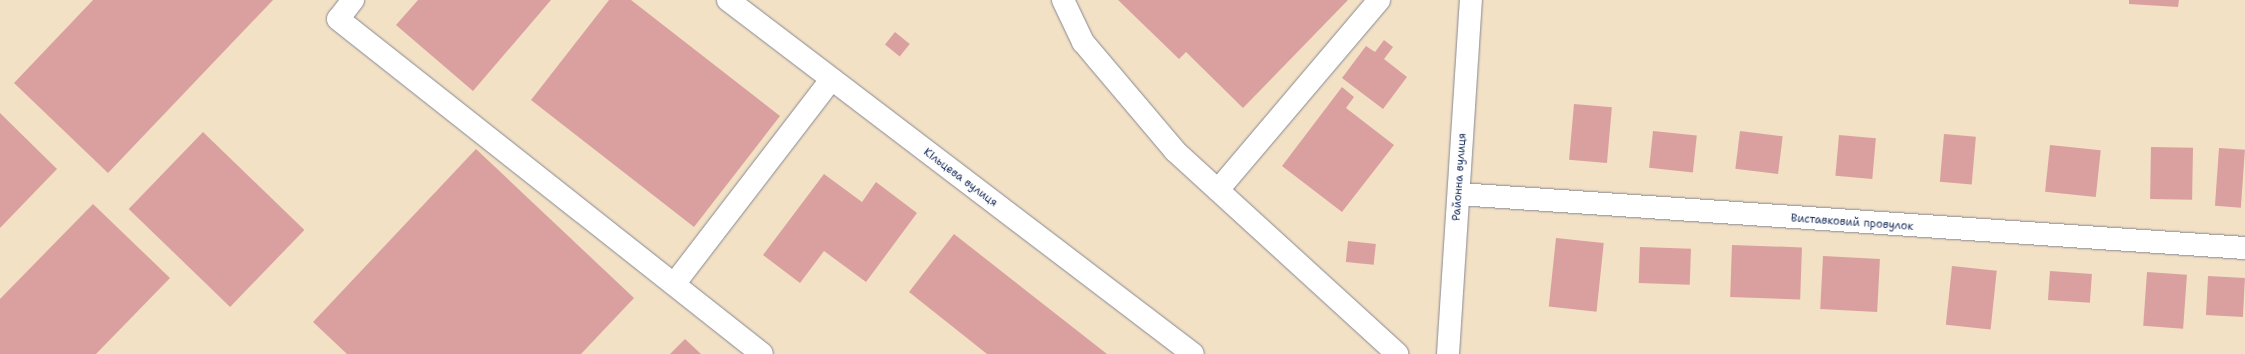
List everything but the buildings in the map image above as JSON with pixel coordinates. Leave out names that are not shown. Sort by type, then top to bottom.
[{"type":"street","points":[[353,0],[338,19],[675,283],[762,354]]},
{"type":"street","name":"Кільцева вулиця","points":[[728,0],[831,80],[1193,354]]},
{"type":"street","points":[[1063,0],[1083,42],[1175,151],[1397,354]]},
{"type":"street","points":[[1218,190],[1379,0]]},
{"type":"street","name":"Районна вулиця","points":[[1448,354],[1472,0]]},
{"type":"street","points":[[675,283],[831,80]]},
{"type":"street","name":"Виставковий провулок","points":[[1459,194],[2245,248]]}]
